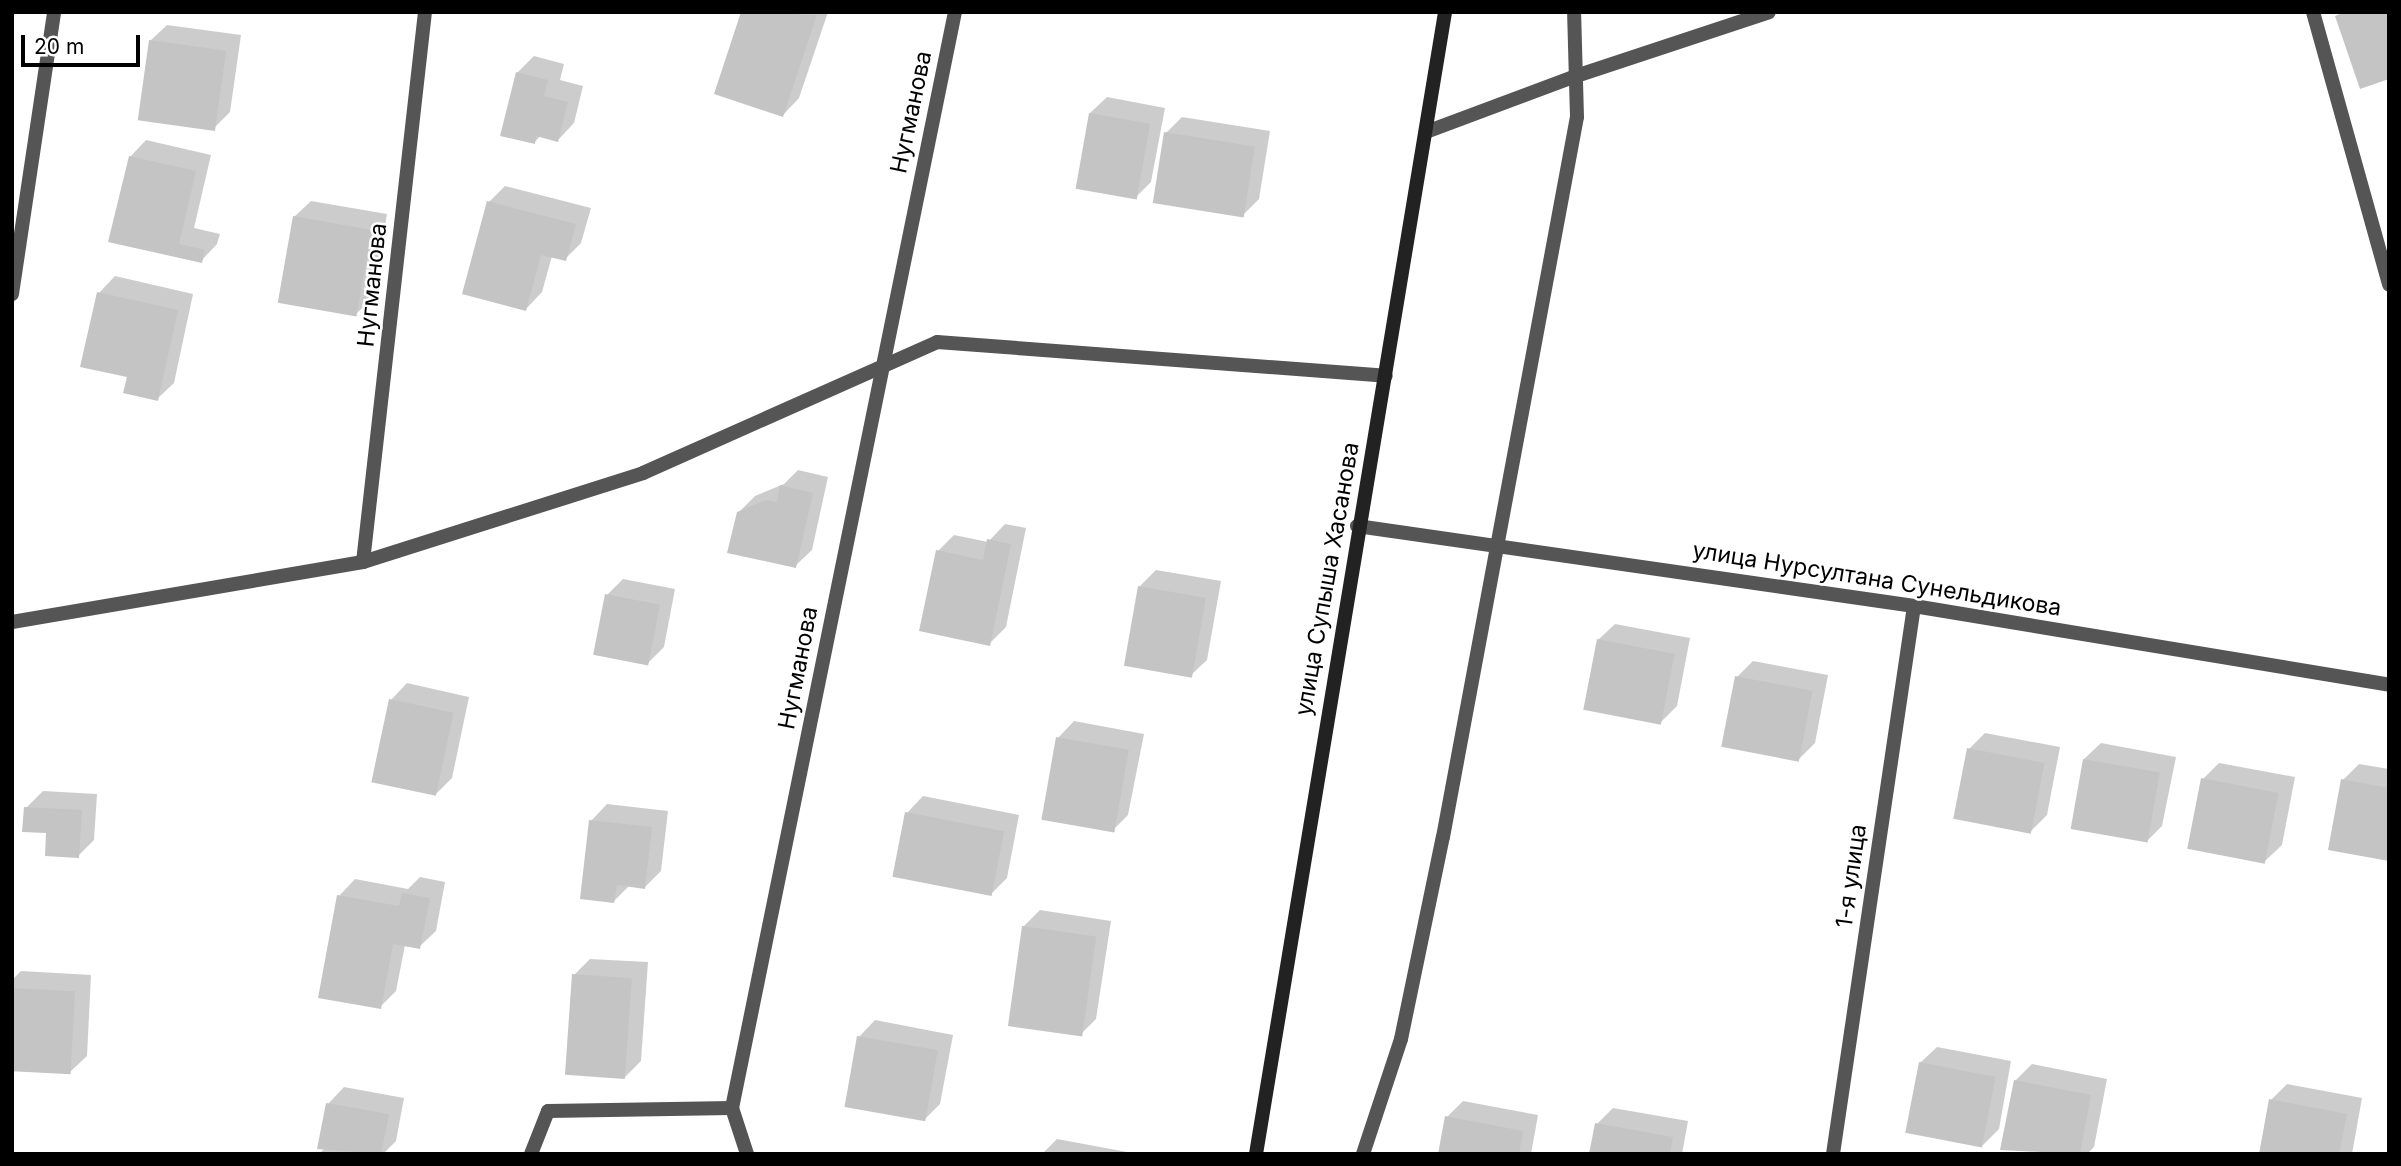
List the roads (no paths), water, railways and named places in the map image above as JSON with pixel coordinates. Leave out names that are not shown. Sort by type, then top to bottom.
[{"type":"street","points":[[12,294],[54,12]]},
{"type":"street","name":"Нугманова","points":[[363,562],[425,12]]},
{"type":"street","name":"Нугманова","points":[[732,1108],[955,12]]},
{"type":"street","name":"улица Супыша Хасанова","points":[[1256,1154],[1357,526],[1386,376],[1445,12]]},
{"type":"street","points":[[1363,1154],[1401,1039],[1577,117],[1574,12]]},
{"type":"street","points":[[1426,132],[1576,76],[1769,12]]},
{"type":"street","points":[[2313,12],[2389,285]]},
{"type":"street","points":[[12,622],[363,562],[643,473],[937,342],[1386,376]]},
{"type":"street","name":"улица Нурсултана Сунельдикова","points":[[1357,526],[1914,606],[2389,685]]},
{"type":"street","name":"1-я улица","points":[[1833,1154],[1914,606]]},
{"type":"street","points":[[531,1154],[548,1111],[732,1108],[747,1154]]}]
